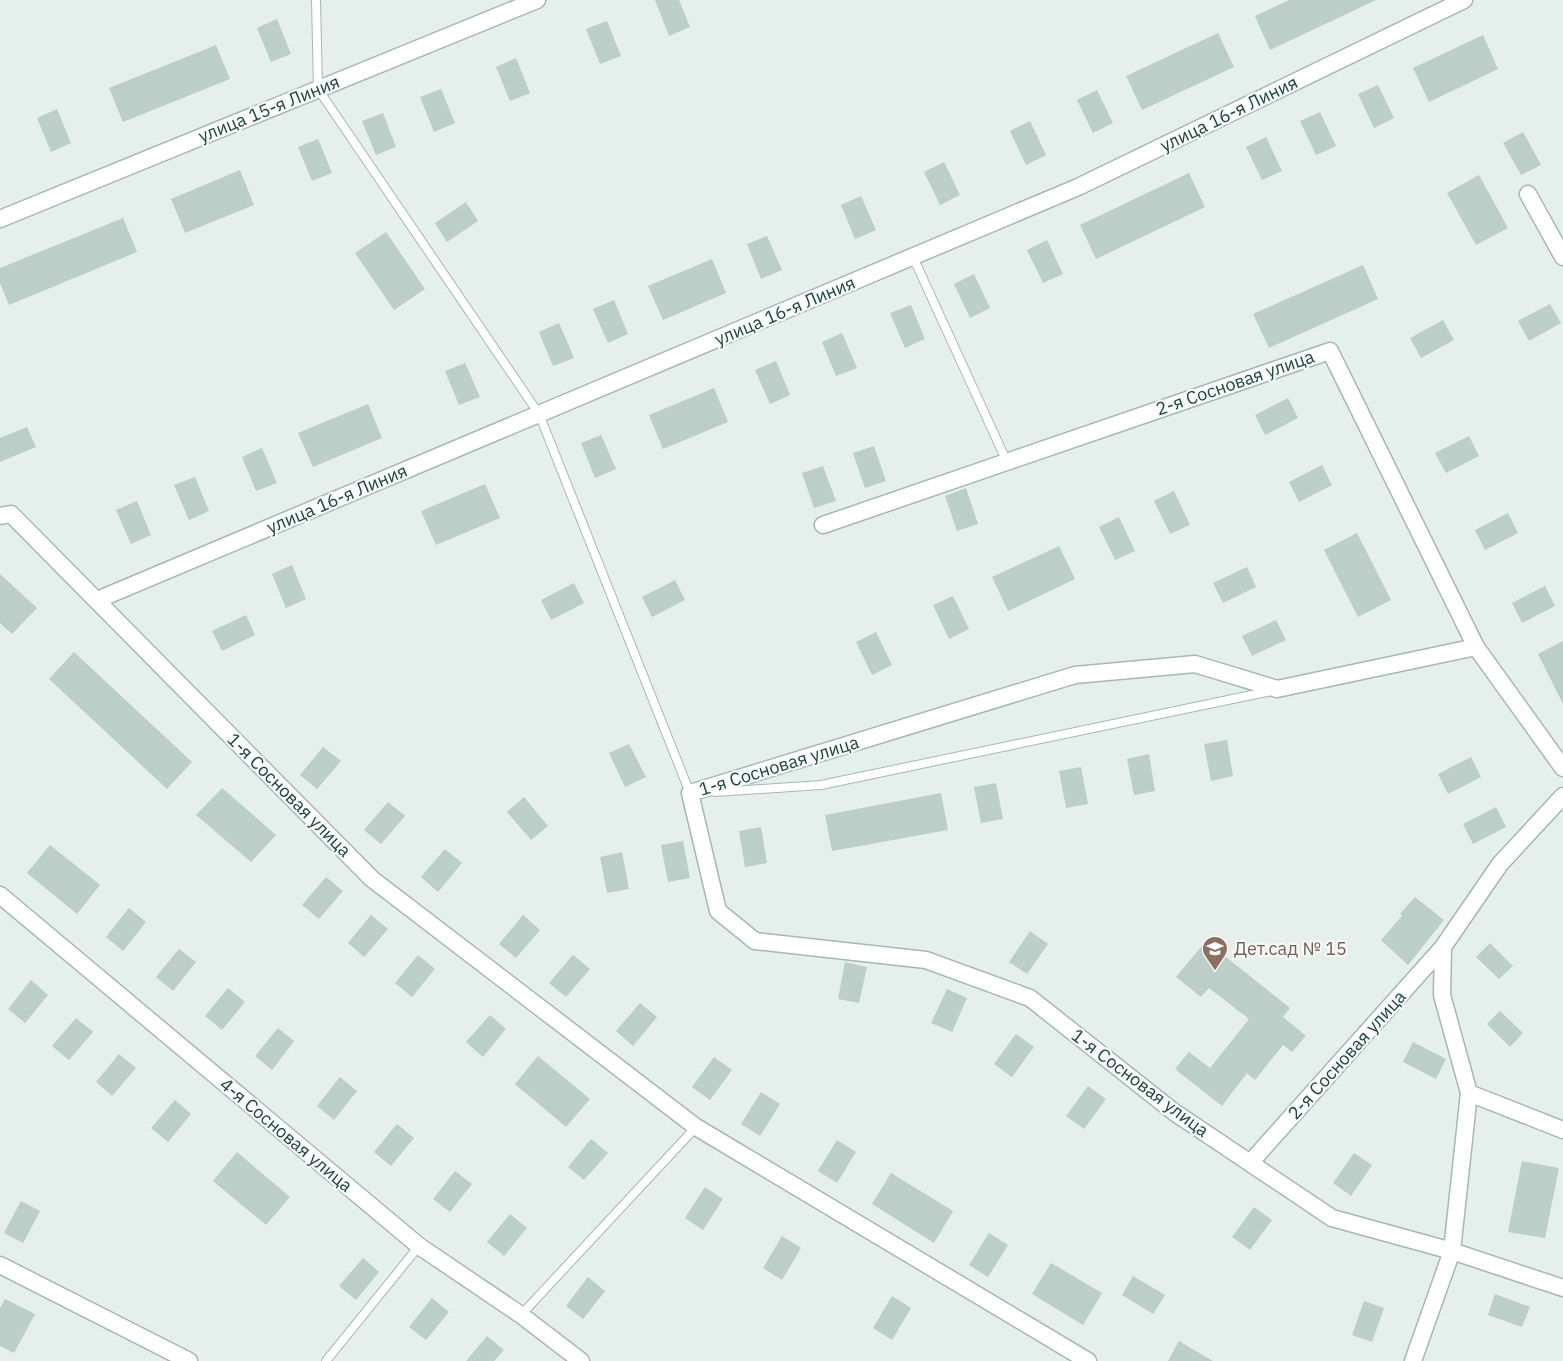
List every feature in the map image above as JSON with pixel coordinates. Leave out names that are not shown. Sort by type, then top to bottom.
[{"type":"street","name":"улица 15-я Линия","points":[[0,219],[537,0]]},
{"type":"street","name":"улица 16-я Линия","points":[[97,600],[1078,187],[1464,0]]},
{"type":"street","points":[[1528,194],[1563,257]]},
{"type":"street","name":"2-я Сосновая улица","points":[[823,525],[1330,351],[1476,647],[1563,768]]},
{"type":"street","name":"1-я Сосновая улица","points":[[0,516],[11,514],[372,879],[696,1127],[1088,1361]]},
{"type":"street","name":"1-я Сосновая улица","points":[[1476,647],[1277,689],[1195,664],[1075,675],[690,794],[717,911],[756,941],[926,960],[1030,998],[1174,1112],[1332,1218],[1452,1251],[1563,1288]]},
{"type":"street","name":"2-я Сосновая улица","points":[[1250,1163],[1443,947],[1500,864],[1563,796]]},
{"type":"street","name":"4-я Сосновая улица","points":[[0,896],[419,1246],[521,1315],[581,1361]]},
{"type":"street","points":[[1413,1361],[1452,1251],[1469,1093],[1442,995],[1443,947]]},
{"type":"street","points":[[1469,1093],[1563,1130]]},
{"type":"street","points":[[0,1265],[189,1361]]},
{"type":"lane","points":[[316,0],[318,89],[539,414],[690,794],[821,785],[1277,689]]},
{"type":"lane","points":[[913,257],[1007,462]]},
{"type":"lane","points":[[521,1315],[696,1127]]},
{"type":"lane","points":[[326,1361],[419,1246]]},
{"type":"building","points":[[655,0],[679,0],[690,27],[669,36]]},
{"type":"building","points":[[1289,0],[1376,0],[1270,50],[1255,16]]},
{"type":"building","points":[[277,19],[291,54],[271,62],[257,28]]},
{"type":"building","points":[[607,21],[621,56],[600,64],[586,29]]},
{"type":"building","points":[[1218,33],[1234,67],[1142,110],[1126,76]]},
{"type":"building","points":[[1483,35],[1498,69],[1429,102],[1413,68]]},
{"type":"building","points":[[216,45],[230,79],[123,122],[109,88]]},
{"type":"building","points":[[516,58],[530,93],[510,101],[496,67]]},
{"type":"building","points":[[1378,85],[1394,118],[1374,128],[1358,94]]},
{"type":"building","points":[[441,89],[455,123],[434,132],[420,97]]},
{"type":"building","points":[[1097,90],[1113,123],[1093,133],[1077,100]]},
{"type":"building","points":[[57,109],[71,143],[51,152],[37,118]]},
{"type":"building","points":[[1320,112],[1336,146],[1316,155],[1300,121]]},
{"type":"building","points":[[383,113],[396,147],[376,155],[362,121]]},
{"type":"building","points":[[1030,121],[1046,155],[1026,165],[1010,131]]},
{"type":"building","points":[[1523,132],[1541,165],[1521,175],[1503,143]]},
{"type":"building","points":[[1266,137],[1282,171],[1262,180],[1246,147]]},
{"type":"building","points":[[318,139],[332,173],[312,181],[298,147]]},
{"type":"building","points":[[944,162],[960,195],[940,205],[924,172]]},
{"type":"building","points":[[240,170],[254,205],[185,233],[171,199]]},
{"type":"building","points":[[1189,173],[1205,207],[1096,259],[1080,225]]},
{"type":"building","points":[[1479,175],[1508,228],[1476,245],[1447,193]]},
{"type":"building","points":[[861,196],[876,230],[855,239],[841,205]]},
{"type":"building","points":[[466,202],[478,221],[447,242],[435,223]]},
{"type":"building","points":[[123,218],[137,252],[9,305],[0,283],[0,268]]},
{"type":"building","points":[[386,232],[425,289],[394,310],[355,253]]},
{"type":"building","points":[[767,236],[782,270],[761,279],[747,244]]},
{"type":"building","points":[[1047,240],[1063,274],[1043,283],[1027,250]]},
{"type":"building","points":[[712,259],[726,293],[663,320],[648,286]]},
{"type":"building","points":[[1363,265],[1378,299],[1269,348],[1253,314]]},
{"type":"building","points":[[974,274],[990,308],[970,318],[954,284]]},
{"type":"building","points":[[614,300],[628,334],[608,343],[593,309]]},
{"type":"building","points":[[1550,304],[1561,323],[1529,341],[1518,321]]},
{"type":"building","points":[[911,305],[925,339],[905,348],[890,313]]},
{"type":"building","points":[[1443,320],[1454,340],[1421,358],[1410,338]]},
{"type":"building","points":[[559,323],[574,358],[553,366],[539,332]]},
{"type":"building","points":[[842,333],[857,368],[836,376],[822,342]]},
{"type":"building","points":[[776,361],[790,395],[770,404],[755,370]]},
{"type":"building","points":[[465,363],[480,397],[459,405],[445,371]]},
{"type":"building","points":[[714,388],[728,422],[663,449],[649,415]]},
{"type":"building","points":[[1288,398],[1298,418],[1265,435],[1255,415]]},
{"type":"building","points":[[368,404],[382,438],[313,467],[298,433]]},
{"type":"building","points":[[27,427],[36,447],[0,462],[0,438]]},
{"type":"building","points":[[601,435],[616,469],[595,478],[581,443]]},
{"type":"building","points":[[1469,436],[1479,456],[1446,473],[1435,453]]},
{"type":"building","points":[[874,446],[886,481],[865,488],[853,453]]},
{"type":"building","points":[[262,448],[277,483],[256,491],[242,457]]},
{"type":"building","points":[[1322,465],[1332,485],[1299,502],[1289,482]]},
{"type":"building","points":[[823,466],[836,501],[814,508],[802,473]]},
{"type":"building","points":[[195,477],[209,511],[189,520],[174,485]]},
{"type":"building","points":[[485,484],[500,518],[436,545],[421,511]]},
{"type":"building","points":[[966,488],[978,524],[957,531],[945,496]]},
{"type":"building","points":[[1174,491],[1190,525],[1170,534],[1154,501]]},
{"type":"building","points":[[137,501],[151,535],[131,544],[116,510]]},
{"type":"building","points":[[1508,513],[1518,533],[1485,550],[1475,530]]},
{"type":"building","points":[[1119,517],[1135,551],[1115,560],[1099,527]]},
{"type":"building","points":[[1357,533],[1391,600],[1358,617],[1324,550]]},
{"type":"building","points":[[1059,546],[1075,579],[1008,611],[992,577]]},
{"type":"building","points":[[292,565],[306,599],[286,608],[272,574]]},
{"type":"building","points":[[1247,567],[1256,587],[1223,603],[1213,583]]},
{"type":"building","points":[[0,574],[37,608],[12,634],[0,623]]},
{"type":"building","points":[[675,580],[685,600],[652,617],[642,597]]},
{"type":"building","points":[[574,583],[584,603],[551,620],[541,600]]},
{"type":"building","points":[[1545,586],[1555,606],[1522,623],[1512,603]]},
{"type":"building","points":[[953,596],[969,629],[949,639],[933,605]]},
{"type":"building","points":[[246,615],[255,635],[222,651],[212,631]]},
{"type":"building","points":[[1276,620],[1286,640],[1252,656],[1242,636]]},
{"type":"building","points":[[876,632],[892,665],[872,675],[856,642]]},
{"type":"building","points":[[1563,641],[1563,704],[1538,654]]},
{"type":"building","points":[[74,652],[192,762],[167,789],[49,679]]},
{"type":"building","points":[[1227,740],[1233,776],[1211,781],[1204,744]]},
{"type":"building","points":[[629,744],[646,777],[625,787],[609,753]]},
{"type":"building","points":[[323,747],[341,761],[317,789],[300,775]]},
{"type":"building","points":[[1149,754],[1155,791],[1134,795],[1127,759]]},
{"type":"building","points":[[1471,757],[1481,777],[1448,794],[1438,774]]},
{"type":"building","points":[[1081,767],[1088,804],[1066,808],[1059,771]]},
{"type":"building","points":[[996,783],[1003,819],[981,823],[974,787]]},
{"type":"building","points":[[222,788],[276,835],[251,862],[196,815]]},
{"type":"building","points":[[941,793],[948,830],[832,851],[825,815]]},
{"type":"building","points":[[524,797],[548,826],[531,840],[507,812]]},
{"type":"building","points":[[388,802],[405,816],[381,844],[364,830]]},
{"type":"building","points":[[1496,807],[1506,827],[1473,844],[1463,824]]},
{"type":"building","points":[[761,827],[767,863],[745,867],[739,831]]},
{"type":"building","points":[[683,841],[690,878],[668,882],[661,845]]},
{"type":"building","points":[[50,845],[100,885],[77,914],[27,873]]},
{"type":"building","points":[[445,849],[462,863],[438,892],[421,877]]},
{"type":"building","points":[[622,852],[629,889],[607,893],[600,857]]},
{"type":"building","points":[[326,877],[343,891],[319,919],[302,905]]},
{"type":"building","points":[[1415,897],[1444,920],[1408,965],[1381,940]]},
{"type":"building","points":[[129,908],[146,922],[123,951],[106,937]]},
{"type":"building","points":[[371,915],[388,929],[364,957],[348,943]]},
{"type":"building","points":[[523,915],[540,930],[516,958],[499,944]]},
{"type":"building","points":[[1030,931],[1048,944],[1027,974],[1009,962]]},
{"type":"building","points":[[1206,941],[1290,1008],[1283,1017],[1306,1036],[1292,1052],[1283,1045],[1255,1080],[1247,1073],[1222,1106],[1175,1069],[1189,1052],[1210,1068],[1249,1019],[1209,988],[1201,997],[1176,977]]},
{"type":"building","points":[[1490,943],[1513,966],[1499,979],[1476,957]]},
{"type":"building","points":[[179,949],[196,962],[173,991],[156,977]]},
{"type":"building","points":[[418,955],[435,969],[412,997],[395,983]]},
{"type":"building","points":[[573,955],[590,969],[566,997],[549,983]]},
{"type":"building","points":[[845,962],[867,967],[859,1003],[838,999]]},
{"type":"building","points":[[31,980],[48,995],[25,1023],[8,1009]]},
{"type":"building","points":[[228,988],[245,1002],[222,1030],[205,1016]]},
{"type":"building","points":[[947,989],[967,998],[952,1032],[931,1023]]},
{"type":"building","points":[[640,1003],[657,1017],[633,1046],[616,1031]]},
{"type":"building","points":[[1500,1011],[1523,1033],[1510,1047],[1487,1024]]},
{"type":"building","points":[[490,1015],[506,1029],[483,1057],[466,1042]]},
{"type":"building","points":[[76,1018],[93,1032],[69,1060],[52,1046]]},
{"type":"building","points":[[278,1028],[294,1041],[272,1070],[255,1056]]},
{"type":"building","points":[[1016,1034],[1034,1047],[1012,1077],[994,1064]]},
{"type":"building","points":[[1413,1042],[1446,1059],[1436,1079],[1403,1062]]},
{"type":"building","points":[[119,1054],[136,1068],[112,1096],[96,1082]]},
{"type":"building","points":[[538,1056],[590,1099],[566,1127],[515,1084]]},
{"type":"building","points":[[714,1057],[732,1070],[710,1100],[692,1087]]},
{"type":"building","points":[[340,1077],[357,1091],[334,1120],[317,1106]]},
{"type":"building","points":[[1088,1086],[1106,1099],[1084,1129],[1066,1116]]},
{"type":"building","points":[[761,1092],[780,1104],[760,1136],[741,1124]]},
{"type":"building","points":[[175,1100],[191,1114],[168,1142],[151,1128]]},
{"type":"building","points":[[397,1124],[414,1138],[391,1166],[374,1152]]},
{"type":"building","points":[[591,1139],[608,1153],[584,1180],[568,1167]]},
{"type":"building","points":[[837,1140],[856,1152],[837,1183],[818,1171]]},
{"type":"building","points":[[237,1152],[290,1197],[266,1225],[213,1181]]},
{"type":"building","points":[[1354,1153],[1372,1165],[1351,1196],[1333,1183]]},
{"type":"building","points":[[1522,1161],[1559,1168],[1545,1238],[1508,1232]]},
{"type":"building","points":[[455,1171],[472,1184],[450,1212],[433,1199]]},
{"type":"building","points":[[891,1173],[953,1211],[934,1243],[872,1204]]},
{"type":"building","points":[[705,1187],[723,1199],[703,1230],[685,1218]]},
{"type":"building","points":[[21,1201],[40,1211],[23,1243],[4,1233]]},
{"type":"building","points":[[1254,1207],[1272,1220],[1250,1250],[1232,1237]]},
{"type":"building","points":[[510,1214],[527,1228],[504,1256],[487,1242]]},
{"type":"building","points":[[989,1233],[1008,1245],[988,1277],[969,1265]]},
{"type":"building","points":[[782,1236],[801,1248],[782,1280],[763,1268]]},
{"type":"building","points":[[363,1258],[379,1272],[356,1300],[339,1286]]},
{"type":"building","points":[[1051,1263],[1102,1293],[1083,1325],[1032,1294]]},
{"type":"building","points":[[1133,1276],[1165,1295],[1153,1314],[1122,1295]]},
{"type":"building","points":[[588,1277],[605,1291],[583,1319],[566,1306]]},
{"type":"building","points":[[1495,1294],[1530,1307],[1522,1327],[1488,1315]]},
{"type":"building","points":[[892,1296],[911,1308],[892,1340],[873,1328]]},
{"type":"building","points":[[432,1298],[449,1312],[426,1340],[409,1327]]},
{"type":"building","points":[[5,1299],[35,1314],[14,1353],[0,1346],[0,1308]]},
{"type":"building","points":[[1364,1301],[1384,1308],[1372,1342],[1352,1335]]},
{"type":"building","points":[[487,1336],[504,1350],[494,1361],[466,1361]]},
{"type":"building","points":[[1179,1341],[1213,1361],[1168,1361]]},
{"type":"place","name":"Дет.сад № 15","points":[[1215,972]]}]
